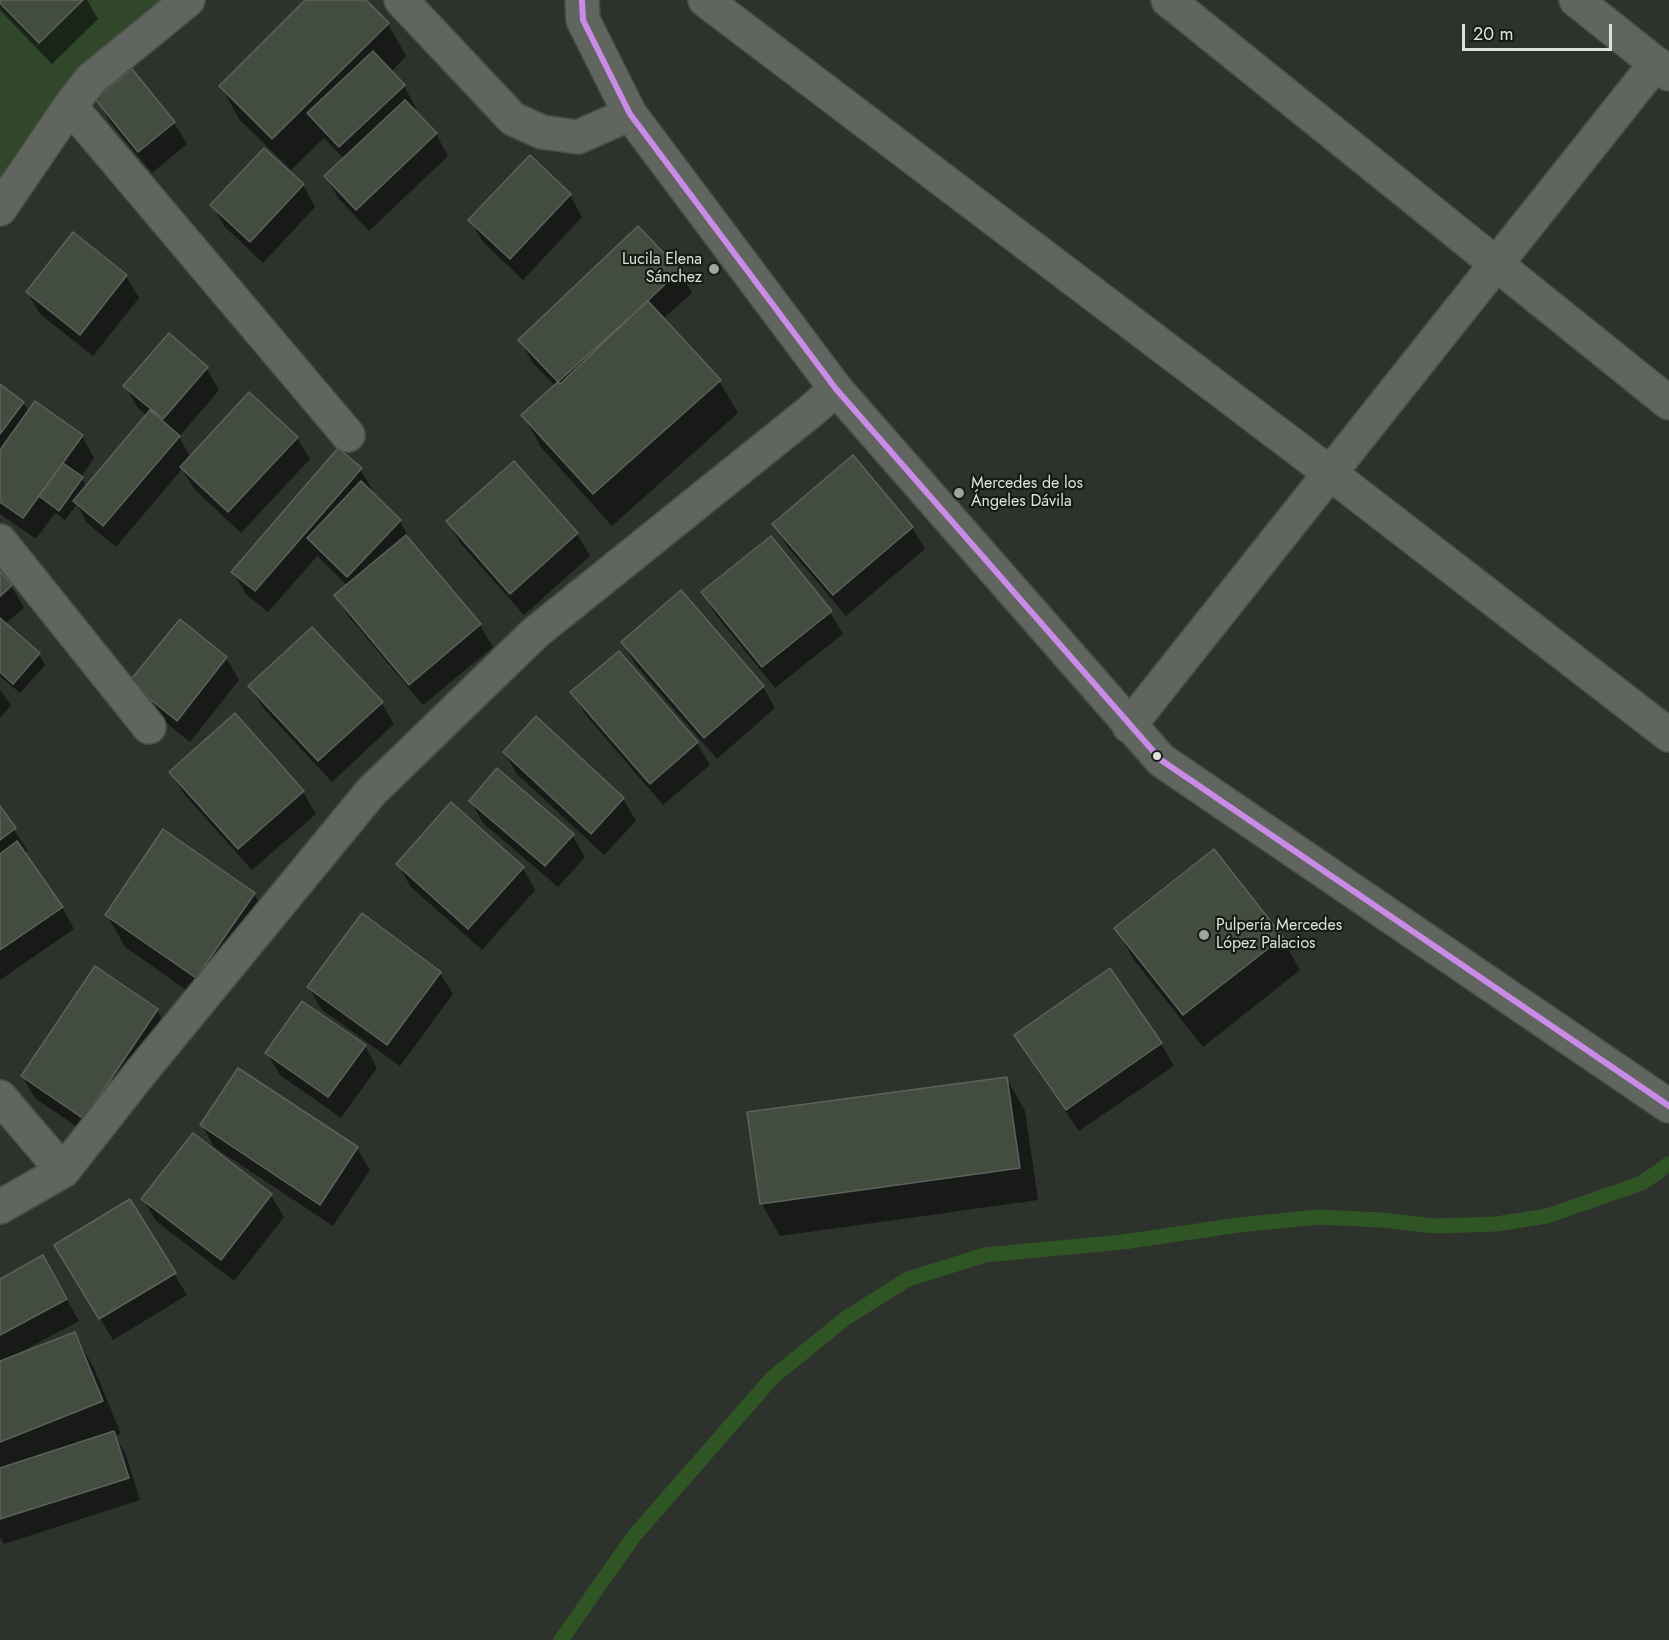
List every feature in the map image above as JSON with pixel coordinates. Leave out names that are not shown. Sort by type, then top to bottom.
[{"type":"street","points":[[0,209],[91,79],[188,0]]},
{"type":"street","points":[[401,0],[513,119],[542,132],[578,137],[630,114]]},
{"type":"street","points":[[582,0],[583,20],[630,114],[836,389],[1161,760],[1669,1106]]},
{"type":"street","points":[[705,0],[1331,474],[1669,735]]},
{"type":"street","points":[[1168,0],[1669,403]]},
{"type":"street","points":[[1129,726],[1496,264],[1662,69],[1576,0]]},
{"type":"street","points":[[70,106],[348,435]]},
{"type":"street","points":[[0,1207],[63,1171],[141,1072],[371,792],[535,633],[812,411],[836,389]]},
{"type":"street","points":[[0,541],[149,728]]},
{"type":"street","points":[[0,1096],[63,1171]]},
{"type":"green space","points":[[0,0],[180,0],[0,188]]},
{"type":"building","points":[[0,0],[83,0],[39,43],[0,3]]},
{"type":"building","points":[[305,0],[366,0],[389,23],[272,139],[219,86]]},
{"type":"building","points":[[373,51],[405,85],[339,147],[307,113]]},
{"type":"building","points":[[132,69],[175,122],[138,152],[95,99]]},
{"type":"building","points":[[405,100],[437,133],[356,210],[324,176]]},
{"type":"building","points":[[264,148],[304,184],[250,242],[210,205]]},
{"type":"building","points":[[530,155],[571,194],[510,259],[468,220]]},
{"type":"building","points":[[638,226],[680,270],[560,384],[518,340]]},
{"type":"building","points":[[73,232],[127,275],[80,335],[26,292]]},
{"type":"building","points":[[648,301],[721,380],[593,494],[521,415]]},
{"type":"building","points":[[169,333],[208,367],[163,419],[123,386]]},
{"type":"building","points":[[0,384],[24,402],[0,434]]},
{"type":"building","points":[[249,392],[298,437],[228,512],[180,467]]},
{"type":"building","points":[[35,401],[83,435],[23,518],[0,502],[0,450]]},
{"type":"building","points":[[150,410],[180,436],[103,526],[73,501]]},
{"type":"building","points":[[338,448],[362,468],[255,591],[231,572]]},
{"type":"building","points":[[853,455],[913,527],[833,595],[772,524]]},
{"type":"building","points":[[514,461],[578,533],[510,594],[446,521]]},
{"type":"building","points":[[63,463],[83,477],[59,511],[39,496]]},
{"type":"building","points":[[361,481],[401,520],[347,577],[307,538]]},
{"type":"building","points":[[406,535],[481,624],[409,685],[334,595]]},
{"type":"building","points":[[771,536],[832,611],[762,667],[701,592]]},
{"type":"building","points":[[0,571],[12,585],[0,596]]},
{"type":"building","points":[[681,590],[764,686],[704,738],[621,642]]},
{"type":"building","points":[[0,618],[40,653],[13,684],[0,672]]},
{"type":"building","points":[[180,619],[227,657],[177,721],[129,682]]},
{"type":"building","points":[[312,627],[383,702],[318,761],[248,686]]},
{"type":"building","points":[[619,651],[698,742],[650,784],[570,692]]},
{"type":"building","points":[[235,713],[304,791],[238,849],[169,772]]},
{"type":"building","points":[[536,716],[624,798],[591,834],[503,752]]},
{"type":"building","points":[[497,768],[574,834],[545,866],[469,801]]},
{"type":"building","points":[[451,802],[524,867],[468,929],[396,864]]},
{"type":"building","points":[[0,806],[16,828],[0,840]]},
{"type":"building","points":[[163,829],[255,893],[196,978],[105,915]]},
{"type":"building","points":[[17,841],[63,907],[0,950],[0,854]]},
{"type":"building","points":[[1214,849],[1283,937],[1183,1015],[1114,928]]},
{"type":"building","points":[[362,913],[441,972],[387,1045],[307,987]]},
{"type":"building","points":[[95,966],[158,1009],[84,1119],[21,1076]]},
{"type":"building","points":[[1110,968],[1162,1043],[1066,1110],[1014,1035]]},
{"type":"building","points":[[302,1001],[366,1045],[328,1097],[265,1053]]},
{"type":"building","points":[[238,1068],[358,1147],[320,1205],[200,1125]]},
{"type":"building","points":[[1007,1077],[1020,1168],[760,1204],[747,1112]]},
{"type":"building","points":[[193,1133],[272,1194],[221,1260],[141,1199]]},
{"type":"building","points":[[130,1199],[176,1273],[99,1319],[54,1245]]},
{"type":"building","points":[[43,1255],[67,1299],[0,1335],[0,1279]]},
{"type":"building","points":[[75,1332],[103,1401],[0,1442],[0,1361]]},
{"type":"building","points":[[114,1431],[129,1478],[0,1519],[0,1468]]},
{"type":"waterway","points":[[561,1640],[634,1536],[773,1377],[846,1318],[908,1279],[985,1255],[1123,1242],[1239,1225],[1318,1217],[1382,1220],[1435,1226],[1496,1224],[1547,1216],[1642,1183],[1669,1164]]},
{"type":"transit line","points":[[582,0],[583,20],[630,114],[836,389],[1161,760],[1669,1106]]},
{"type":"place","name":"Lucila Elena Sánchez","points":[[714,269]]},
{"type":"place","name":"Mercedes de los Ángeles Dávila","points":[[959,493]]},
{"type":"place","name":"Pulpería Mercedes López Palacios","points":[[1204,935]]}]
